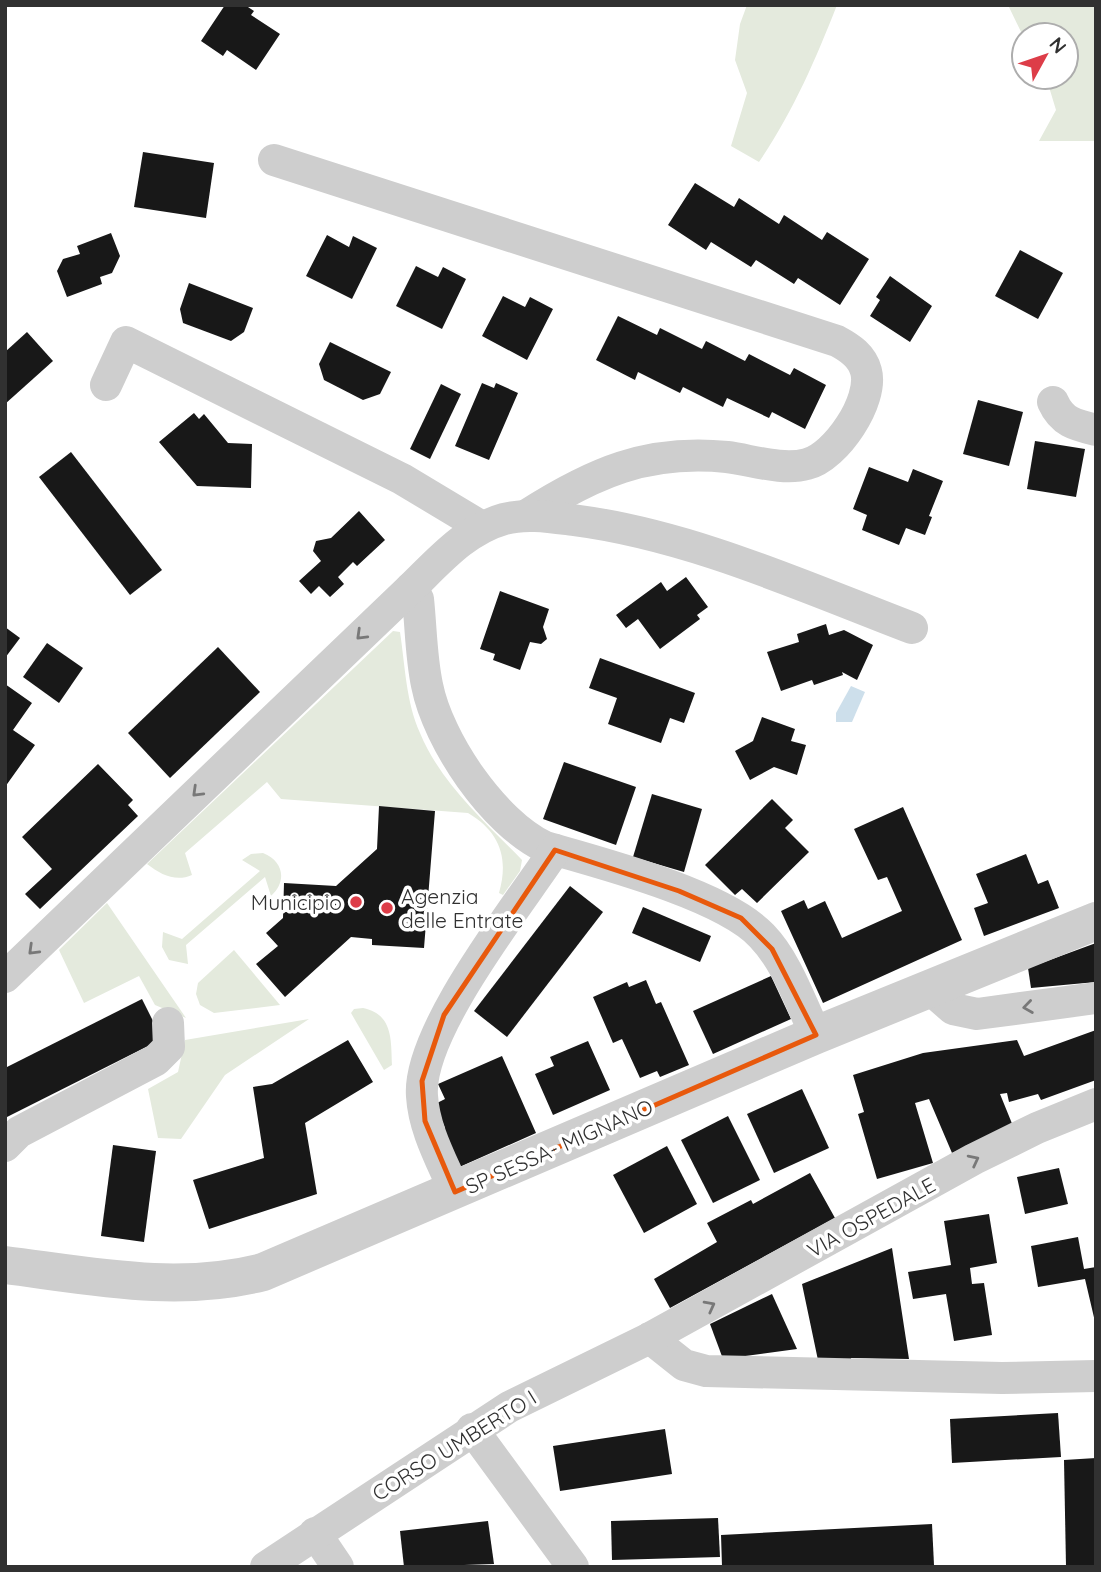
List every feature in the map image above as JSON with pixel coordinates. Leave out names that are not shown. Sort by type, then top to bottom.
[{"type":"street","points":[[5,977],[467,536],[482,527],[527,516],[580,482],[625,464],[702,455],[796,466],[819,460],[845,434],[866,391],[867,374],[863,362],[853,350],[838,341],[274,160]]},
{"type":"street","points":[[106,385],[126,342],[402,479],[482,527]]},
{"type":"street","points":[[1053,402],[1059,415],[1069,423],[1096,430]]},
{"type":"street","points":[[527,516],[593,523],[673,541],[912,628]]},
{"type":"street","points":[[411,588],[418,599],[427,685],[450,746],[474,781],[532,841],[679,891],[741,918],[772,949],[816,1035]]},
{"type":"street","points":[[455,1192],[425,1121],[421,1093],[424,1069],[444,1016],[555,850]]},
{"type":"street","name":"SP SESSA- MIGNANO","points":[[5,1265],[178,1284],[208,1284],[263,1272],[455,1192],[816,1035],[1096,921]]},
{"type":"street","points":[[929,988],[953,1009],[976,1014],[1096,998]]},
{"type":"street","points":[[5,1146],[19,1132],[156,1060],[169,1047],[168,1023]]},
{"type":"street","name":"VIA OSPEDALE","points":[[650,1338],[974,1159],[1037,1128],[1096,1104]]},
{"type":"street","points":[[650,1338],[684,1365],[706,1371],[989,1378],[1096,1376]]},
{"type":"street","name":"CORSO UMBERTO I","points":[[266,1567],[472,1429],[521,1400],[650,1338]]},
{"type":"street","points":[[472,1429],[573,1567]]},
{"type":"street","points":[[315,1533],[338,1567]]},
{"type":"highlighted area","points":[[555,850],[679,891],[741,918],[772,949],[816,1035],[455,1192],[425,1121],[422,1081],[444,1015]]},
{"type":"shaded area","points":[[747,5],[837,5],[803,86],[759,162],[731,146],[747,93],[735,60],[740,24]]},
{"type":"shaded area","points":[[1008,5],[1096,5],[1096,141],[1039,141],[1056,110],[1050,91],[1080,91],[1080,21],[1016,21]]},
{"type":"shaded area","points":[[393,631],[400,632],[412,709],[429,751],[451,785],[522,860],[520,871],[503,895],[499,893],[502,857],[495,837],[468,813],[281,799],[267,782],[185,853],[192,875],[180,878],[169,876],[147,864]]},
{"type":"shaded area","points":[[263,853],[275,861],[281,872],[279,884],[271,896],[265,877],[186,945],[188,964],[169,960],[162,947],[163,932],[182,939],[260,871],[242,860],[251,854]]},
{"type":"shaded area","points":[[107,903],[186,1018],[155,1005],[139,976],[84,1003],[59,950]]},
{"type":"shaded area","points":[[234,950],[280,1005],[214,1013],[200,1005],[196,994],[198,983]]},
{"type":"shaded area","points":[[363,1008],[380,1016],[388,1029],[392,1065],[384,1070],[351,1013],[354,1009]]},
{"type":"shaded area","points":[[309,1019],[225,1075],[181,1139],[158,1138],[148,1089],[178,1072],[185,1040]]},
{"type":"water","points":[[851,686],[865,692],[852,722],[836,722],[836,713]]},
{"type":"building","points":[[225,5],[245,5],[254,11],[251,15],[280,34],[256,70],[227,50],[223,56],[201,41]]},
{"type":"building","points":[[143,152],[214,163],[206,218],[134,207]]},
{"type":"building","points":[[695,183],[734,207],[739,198],[779,224],[784,215],[822,240],[827,232],[869,259],[840,305],[798,278],[794,284],[756,260],[751,267],[711,242],[706,250],[668,225]]},
{"type":"building","points":[[111,233],[120,256],[112,273],[100,277],[102,284],[67,297],[57,271],[63,259],[80,254],[77,246]]},
{"type":"building","points":[[327,235],[349,247],[353,236],[377,248],[352,299],[306,276]]},
{"type":"building","points":[[1020,250],[1063,273],[1038,319],[995,296]]},
{"type":"building","points":[[416,266],[438,277],[443,267],[466,279],[442,329],[396,306]]},
{"type":"building","points":[[890,276],[932,306],[910,342],[870,316],[880,300],[876,297]]},
{"type":"building","points":[[189,283],[253,308],[244,332],[231,341],[183,323],[180,309]]},
{"type":"building","points":[[503,296],[525,307],[530,297],[553,309],[527,360],[482,336]]},
{"type":"building","points":[[618,316],[657,335],[660,328],[702,349],[706,341],[745,361],[749,354],[790,375],[794,368],[826,385],[805,429],[772,412],[769,418],[727,398],[723,407],[683,387],[680,393],[638,372],[635,380],[596,360]]},
{"type":"building","points":[[27,332],[53,361],[5,404],[5,352]]},
{"type":"building","points":[[330,342],[391,372],[380,394],[363,400],[324,380],[319,364]]},
{"type":"building","points":[[482,383],[494,388],[496,383],[518,393],[489,460],[455,446]]},
{"type":"building","points":[[441,384],[461,394],[430,459],[410,449]]},
{"type":"building","points":[[978,400],[1023,412],[1009,466],[963,454]]},
{"type":"building","points":[[194,413],[199,419],[204,414],[228,443],[252,444],[251,488],[197,486],[159,442]]},
{"type":"building","points":[[1035,441],[1085,449],[1076,497],[1027,489]]},
{"type":"building","points":[[71,452],[162,570],[130,595],[39,477]]},
{"type":"building","points":[[869,467],[908,482],[913,469],[943,481],[929,516],[932,517],[925,535],[906,528],[899,545],[862,530],[867,515],[853,509]]},
{"type":"building","points":[[359,511],[385,540],[357,566],[353,562],[338,577],[344,584],[330,597],[319,586],[311,594],[299,581],[321,561],[313,551],[316,541],[331,538]]},
{"type":"building","points":[[686,577],[708,607],[697,615],[700,619],[660,649],[638,619],[626,628],[616,615],[661,582],[667,591]]},
{"type":"building","points":[[500,591],[549,609],[543,627],[547,639],[541,644],[530,642],[520,670],[493,660],[495,654],[480,649]]},
{"type":"building","points":[[826,624],[829,635],[844,630],[873,645],[857,680],[842,672],[843,675],[814,685],[812,680],[781,691],[767,652],[799,642],[797,634]]},
{"type":"building","points":[[5,627],[20,638],[5,658]]},
{"type":"building","points":[[47,643],[83,668],[59,703],[23,677]]},
{"type":"building","points":[[218,647],[260,692],[170,778],[128,733]]},
{"type":"building","points":[[600,658],[695,693],[684,723],[670,718],[661,743],[608,724],[617,698],[589,688]]},
{"type":"building","points":[[5,684],[32,703],[13,730],[35,745],[5,787]]},
{"type":"building","points":[[762,717],[795,729],[791,741],[806,745],[797,775],[774,767],[750,780],[735,751],[753,741]]},
{"type":"building","points":[[564,762],[636,787],[616,845],[543,819]]},
{"type":"building","points":[[98,764],[133,800],[128,805],[138,816],[40,909],[25,894],[52,869],[22,837]]},
{"type":"building","points":[[652,794],[702,809],[684,872],[633,857]]},
{"type":"building","points":[[772,799],[793,820],[785,828],[809,852],[757,903],[742,889],[735,895],[705,865]]},
{"type":"building","name":"Municipio","points":[[379,806],[435,811],[424,948],[372,945],[372,939],[351,937],[285,997],[256,964],[278,946],[266,933],[283,918],[284,883],[336,886],[377,849]]},
{"type":"building","points":[[903,807],[962,940],[823,1003],[781,911],[804,900],[808,909],[825,901],[842,938],[902,911],[887,877],[878,880],[854,829]]},
{"type":"building","points":[[1026,854],[1038,884],[1048,880],[1059,908],[984,936],[974,908],[988,903],[976,874]]},
{"type":"building","points":[[570,886],[603,912],[507,1037],[474,1011]]},
{"type":"building","points":[[643,907],[711,936],[700,962],[632,933]]},
{"type":"building","points":[[1096,943],[1096,982],[1031,988],[1028,968]]},
{"type":"building","points":[[771,976],[791,1019],[713,1054],[693,1011]]},
{"type":"building","points":[[646,980],[656,1004],[661,1002],[689,1065],[660,1077],[657,1071],[640,1078],[622,1039],[613,1043],[593,997],[627,982],[629,987]]},
{"type":"building","points":[[142,999],[162,1039],[5,1118],[5,1068]]},
{"type":"building","points":[[1096,1030],[1096,1080],[1041,1100],[1038,1094],[1009,1102],[1007,1093],[1000,1094],[1013,1126],[952,1153],[929,1099],[915,1103],[933,1163],[877,1179],[858,1114],[864,1112],[853,1075],[923,1053],[1017,1040],[1024,1056]]},
{"type":"building","points":[[348,1040],[373,1082],[305,1123],[317,1194],[209,1229],[193,1180],[264,1158],[253,1087],[272,1084]]},
{"type":"building","points":[[588,1041],[610,1090],[553,1115],[535,1074],[554,1066],[550,1057]]},
{"type":"building","points":[[502,1056],[536,1133],[455,1169],[438,1131],[445,1128],[435,1104],[445,1099],[438,1084]]},
{"type":"building","points":[[802,1089],[829,1148],[774,1173],[747,1114]]},
{"type":"building","points":[[728,1116],[760,1180],[713,1203],[681,1140]]},
{"type":"building","points":[[113,1145],[156,1151],[144,1242],[101,1236]]},
{"type":"building","points":[[667,1146],[697,1204],[644,1233],[613,1175]]},
{"type":"building","points":[[1059,1168],[1068,1204],[1025,1214],[1017,1177]]},
{"type":"building","points":[[810,1173],[835,1218],[670,1308],[654,1279],[717,1242],[707,1223],[751,1200],[753,1204]]},
{"type":"building","points":[[989,1214],[997,1263],[970,1268],[972,1284],[984,1283],[992,1335],[954,1341],[946,1294],[913,1299],[908,1272],[951,1265],[944,1221]]},
{"type":"building","points":[[1078,1237],[1084,1269],[1096,1267],[1096,1326],[1085,1279],[1038,1287],[1031,1246]]},
{"type":"building","points":[[892,1248],[909,1359],[851,1358],[852,1367],[819,1365],[802,1284]]},
{"type":"building","points":[[772,1294],[797,1349],[723,1359],[710,1324]]},
{"type":"building","points":[[1058,1413],[1061,1457],[952,1463],[950,1419]]},
{"type":"building","points":[[665,1429],[672,1474],[560,1491],[553,1446]]},
{"type":"building","points":[[1096,1458],[1096,1565],[1066,1566],[1064,1460]]},
{"type":"building","points":[[718,1518],[720,1557],[612,1560],[611,1521]]},
{"type":"building","points":[[488,1521],[494,1564],[404,1567],[400,1531]]},
{"type":"building","points":[[932,1524],[934,1565],[722,1567],[721,1535]]},
{"type":"place","name":"Municipio","points":[[356,902]]},
{"type":"place","name":"Agenzia delle Entrate","points":[[387,908]]}]
